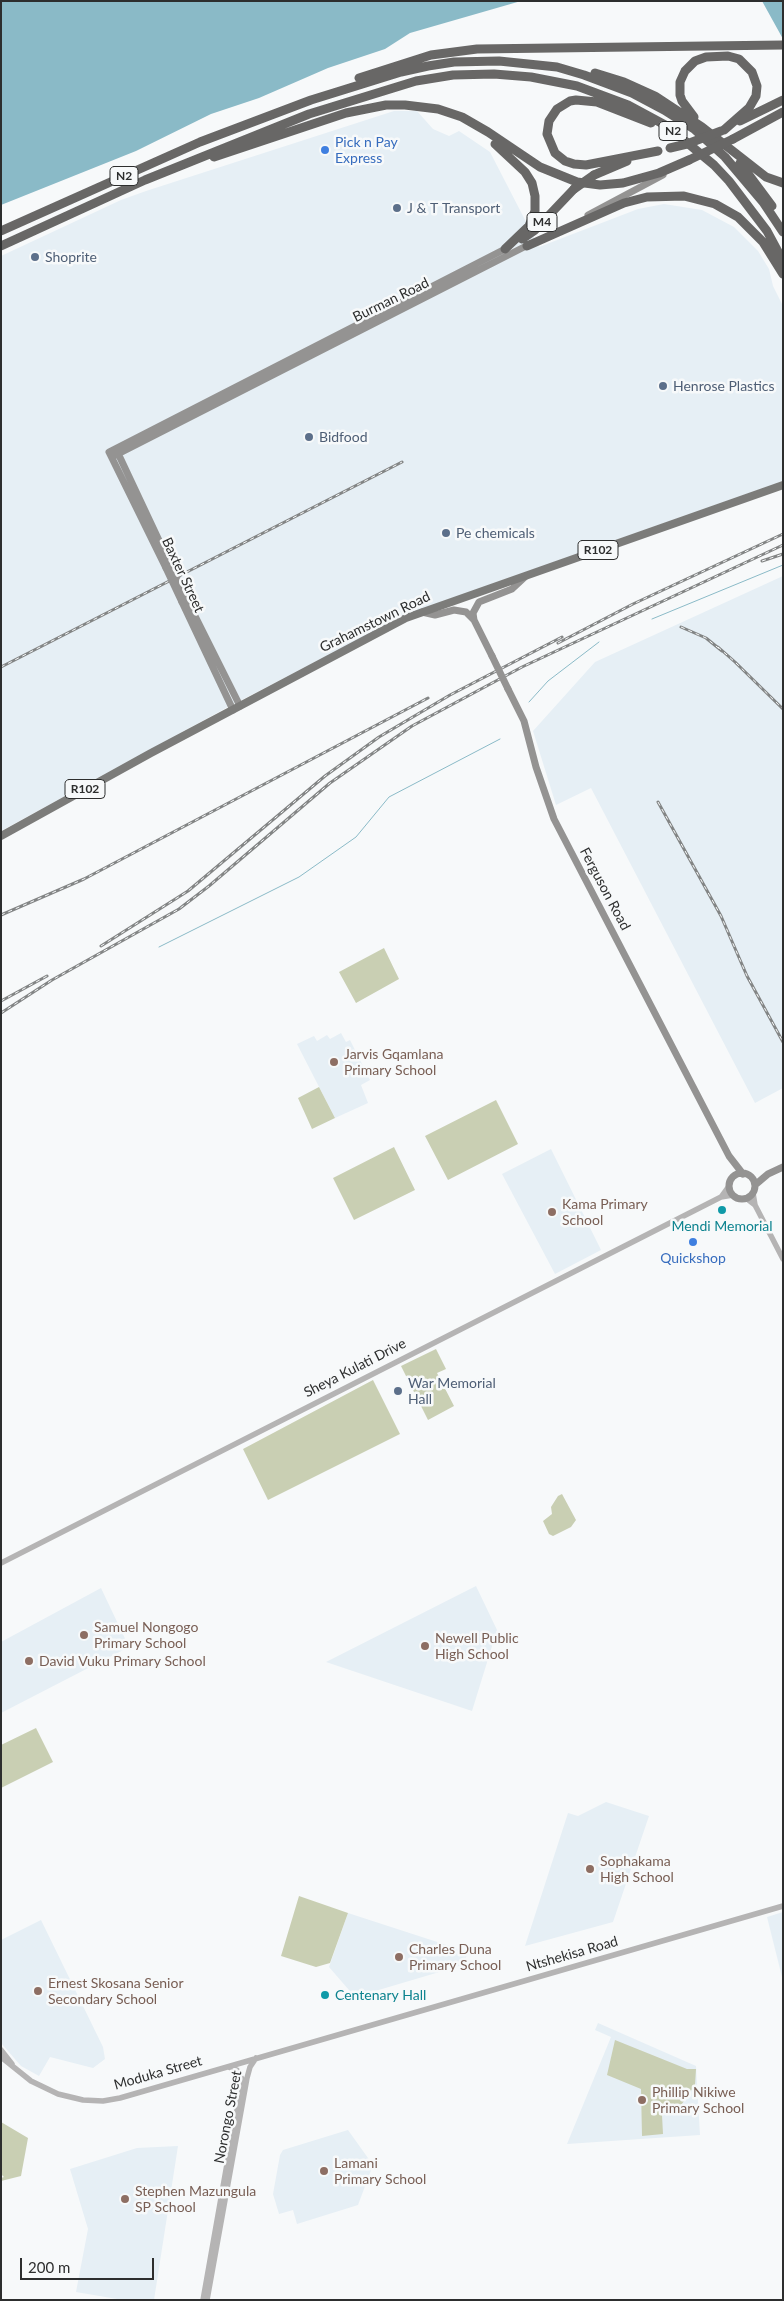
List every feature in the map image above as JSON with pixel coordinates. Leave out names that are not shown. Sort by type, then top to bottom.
[{"type":"highway","points":[[248,123],[353,80],[431,55],[512,47],[783,45]]},
{"type":"highway","points":[[702,127],[682,101],[681,77],[690,65],[700,59],[728,56],[739,59],[748,66],[756,82],[757,91],[749,108],[723,130]]},
{"type":"highway","name":"N2","points":[[1,231],[248,123],[311,100],[401,72],[428,66],[475,61],[558,67],[632,93],[664,110],[694,129],[744,178],[783,232]]},
{"type":"highway","points":[[558,67],[580,69],[624,82],[655,96],[702,127],[766,177],[783,183]]},
{"type":"highway","name":"N2","points":[[1,246],[145,180],[309,114],[402,85],[453,76],[512,74],[555,81],[604,95],[667,126],[695,148],[729,181],[768,232],[783,261]]},
{"type":"highway","points":[[658,151],[586,164],[574,164],[560,158],[551,148],[548,141],[548,127],[552,115],[562,105],[570,101],[586,100],[629,113],[658,126],[695,148]]},
{"type":"highway","name":"M4","points":[[658,151],[687,144],[723,130],[783,100]]},
{"type":"highway","points":[[145,180],[327,119],[386,105],[422,106],[448,112],[488,132],[540,167],[577,182],[600,185],[623,183],[680,165]]},
{"type":"highway","points":[[448,112],[480,132],[514,159],[532,183],[536,201],[531,222],[526,230],[505,249]]},
{"type":"highway","name":"M4","points":[[680,165],[783,112]]},
{"type":"highway","points":[[746,132],[783,120]]},
{"type":"highway","points":[[720,141],[766,195],[783,226]]},
{"type":"highway","name":"Burman Road","points":[[505,249],[535,230],[574,189],[594,175],[612,166],[658,151]]},
{"type":"highway","points":[[527,246],[624,203],[647,196],[684,196],[715,204],[738,218],[763,242],[783,274]]},
{"type":"main road","name":"Burman Road","points":[[114,453],[527,246],[680,165]]},
{"type":"main road","name":"Burman Road","points":[[114,453],[505,249]]},
{"type":"main road","name":"Baxter Street","points":[[114,453],[236,708]]},
{"type":"main road","name":"Grahamstown Road","points":[[1,836],[378,632],[421,612],[783,485]]},
{"type":"main road","points":[[474,620],[473,613],[479,602],[514,588],[528,574]]},
{"type":"main road","points":[[421,612],[435,615],[460,610],[469,614],[474,620]]},
{"type":"main road","name":"Ferguson Road","points":[[474,620],[524,721],[536,767],[554,819],[732,1161],[745,1174]]},
{"type":"main road","name":"Ferguson Road","points":[[732,1161],[733,1177]]},
{"type":"main road","points":[[768,1174],[745,1174],[733,1177],[729,1186],[733,1195],[739,1199],[746,1198],[768,1174],[783,1166]]},
{"type":"main road","points":[[745,1174],[752,1179],[754,1189]]},
{"type":"street","name":"Sheya Kulati Drive","points":[[721,1197],[729,1186]]},
{"type":"street","points":[[754,1189],[755,1205],[783,1259]]},
{"type":"street","name":"Sheya Kulati Drive","points":[[1,1563],[721,1197],[733,1195]]},
{"type":"street","points":[[746,1198],[755,1205]]},
{"type":"street","name":"Ntshekisa Road","points":[[281,2051],[783,1906]]},
{"type":"street","name":"Moduka Street","points":[[1,2050],[16,2070]]},
{"type":"street","name":"Moduka Street","points":[[1,2057],[16,2070],[49,2090],[68,2097],[96,2101],[139,2093],[281,2051]]},
{"type":"street","name":"Norongo Street","points":[[207,2300],[247,2078],[250,2067],[256,2058]]},
{"type":"street","name":"Norongo Street","points":[[203,2300],[244,2062]]},
{"type":"street","name":"Norongo Street","points":[[228,2066],[237,2070],[242,2080]]},
{"type":"shaded area","points":[[394,111],[417,111],[433,129],[449,136],[459,131],[490,152],[539,247],[638,209],[664,204],[702,210],[734,227],[758,251],[769,269],[773,286],[783,306],[783,481],[410,613],[226,708],[1,831],[1,256],[121,200]]},
{"type":"shaded area","points":[[783,576],[783,1088],[755,1103],[591,788],[556,805],[533,731],[595,662]]},
{"type":"shaded area","name":"Jarvis Gqamlana Primary School","points":[[341,1033],[346,1042],[350,1040],[370,1080],[361,1085],[368,1103],[335,1118],[297,1044],[314,1036],[317,1041],[327,1035],[330,1039]]},
{"type":"shaded area","name":"Kama Primary School","points":[[551,1149],[601,1250],[555,1274],[502,1174]]},
{"type":"shaded area","name":"Newell Public High School","points":[[476,1586],[497,1630],[472,1711],[326,1662]]},
{"type":"shaded area","points":[[101,1588],[129,1647],[1,1713],[1,1642]]},
{"type":"shaded area","name":"Sophakama High School","points":[[606,1802],[649,1816],[613,1922],[525,1946],[568,1813],[578,1816]]},
{"type":"shaded area","points":[[783,1912],[783,1981],[767,1917]]},
{"type":"shaded area","name":"Charles Duna Primary School","points":[[348,1913],[468,1952],[463,1965],[355,1997],[329,1967]]},
{"type":"shaded area","name":"Ernest Skosana Senior Secondary School","points":[[41,1920],[103,2047],[105,2059],[93,2068],[50,2057],[39,2076],[21,2066],[1,2043],[1,1940]]},
{"type":"shaded area","name":"Phillip Nikiwe Primary School","points":[[598,2023],[696,2066],[700,2135],[567,2144],[611,2037],[595,2030]]},
{"type":"shaded area","name":"Lamani Primary School","points":[[348,2130],[373,2165],[358,2205],[297,2224],[293,2210],[279,2214],[273,2194],[280,2155],[283,2150]]},
{"type":"shaded area","name":"Stephen Mazungula SP School","points":[[178,2146],[154,2300],[123,2300],[76,2292],[88,2229],[70,2169],[137,2148]]},
{"type":"green space","points":[[384,948],[399,979],[356,1003],[339,972]]},
{"type":"green space","points":[[319,1087],[335,1118],[312,1129],[298,1098]]},
{"type":"green space","points":[[496,1100],[518,1144],[448,1180],[425,1136]]},
{"type":"green space","points":[[394,1147],[415,1190],[354,1220],[333,1178]]},
{"type":"green space","points":[[436,1349],[446,1369],[437,1373],[454,1406],[428,1420],[401,1366]]},
{"type":"green space","points":[[373,1380],[400,1434],[268,1500],[243,1449]]},
{"type":"green space","points":[[562,1494],[576,1520],[571,1527],[553,1536],[549,1534],[543,1521],[552,1514],[551,1507],[558,1496]]},
{"type":"green space","points":[[36,1728],[53,1762],[1,1788],[1,1745]]},
{"type":"green space","points":[[299,1896],[348,1913],[330,1963],[316,1967],[281,1956]]},
{"type":"green space","points":[[615,2040],[687,2069],[696,2069],[695,2085],[675,2114],[662,2115],[663,2134],[642,2136],[641,2089],[607,2075]]},
{"type":"green space","points":[[1,2122],[28,2138],[21,2176],[1,2181],[1,2178],[4,2177],[1,2174]]},
{"type":"water","points":[[1,1],[521,1],[410,33],[385,49],[328,68],[259,98],[211,114],[136,151],[1,205]]},
{"type":"water","points":[[762,1],[783,1],[783,39]]},
{"type":"waterway","points":[[652,619],[783,565]]},
{"type":"waterway","points":[[529,702],[548,681],[599,642]]},
{"type":"waterway","points":[[159,947],[299,877],[356,837],[389,797],[500,739]]},
{"type":"railway","points":[[1,667],[402,462]]},
{"type":"railway","points":[[558,643],[633,604],[783,534]]},
{"type":"railway","points":[[1,1013],[52,980],[179,909],[209,886],[330,783],[412,726],[522,667],[783,545]]},
{"type":"railway","points":[[762,561],[783,554]]},
{"type":"railway","points":[[681,627],[706,638],[722,651]]},
{"type":"railway","points":[[101,946],[188,891],[325,776],[379,737],[450,695],[562,637]]},
{"type":"railway","points":[[718,647],[783,709]]},
{"type":"railway","points":[[1,915],[84,879],[428,698]]},
{"type":"railway","points":[[658,802],[721,916],[747,976],[783,1042]]},
{"type":"railway","points":[[1,1001],[47,976]]},
{"type":"place","name":"Pick n Pay Express","points":[[325,150]]},
{"type":"place","name":"J & T Transport","points":[[397,208]]},
{"type":"place","name":"Shoprite","points":[[35,257]]},
{"type":"place","name":"Henrose Plastics","points":[[663,386]]},
{"type":"place","name":"Bidfood","points":[[309,437]]},
{"type":"place","name":"Pe chemicals","points":[[446,533]]},
{"type":"place","name":"Jarvis Gqamlana Primary School","points":[[334,1062]]},
{"type":"place","name":"Mendi Memorial","points":[[722,1210]]},
{"type":"place","name":"Kama Primary School","points":[[552,1212]]},
{"type":"place","name":"Quickshop","points":[[693,1242]]},
{"type":"place","name":"War Memorial Hall","points":[[398,1391]]},
{"type":"place","name":"Samuel Nongogo Primary School","points":[[84,1635]]},
{"type":"place","name":"Newell Public High School","points":[[425,1646]]},
{"type":"place","name":"David Vuku Primary School","points":[[29,1661]]},
{"type":"place","name":"Sophakama High School","points":[[590,1869]]},
{"type":"place","name":"Charles Duna Primary School","points":[[399,1957]]},
{"type":"place","name":"Ernest Skosana Senior Secondary School","points":[[38,1991]]},
{"type":"place","name":"Centenary Hall","points":[[325,1995]]},
{"type":"place","name":"Phillip Nikiwe Primary School","points":[[642,2100]]},
{"type":"place","name":"Lamani Primary School","points":[[324,2171]]},
{"type":"place","name":"Stephen Mazungula SP School","points":[[125,2199]]}]
